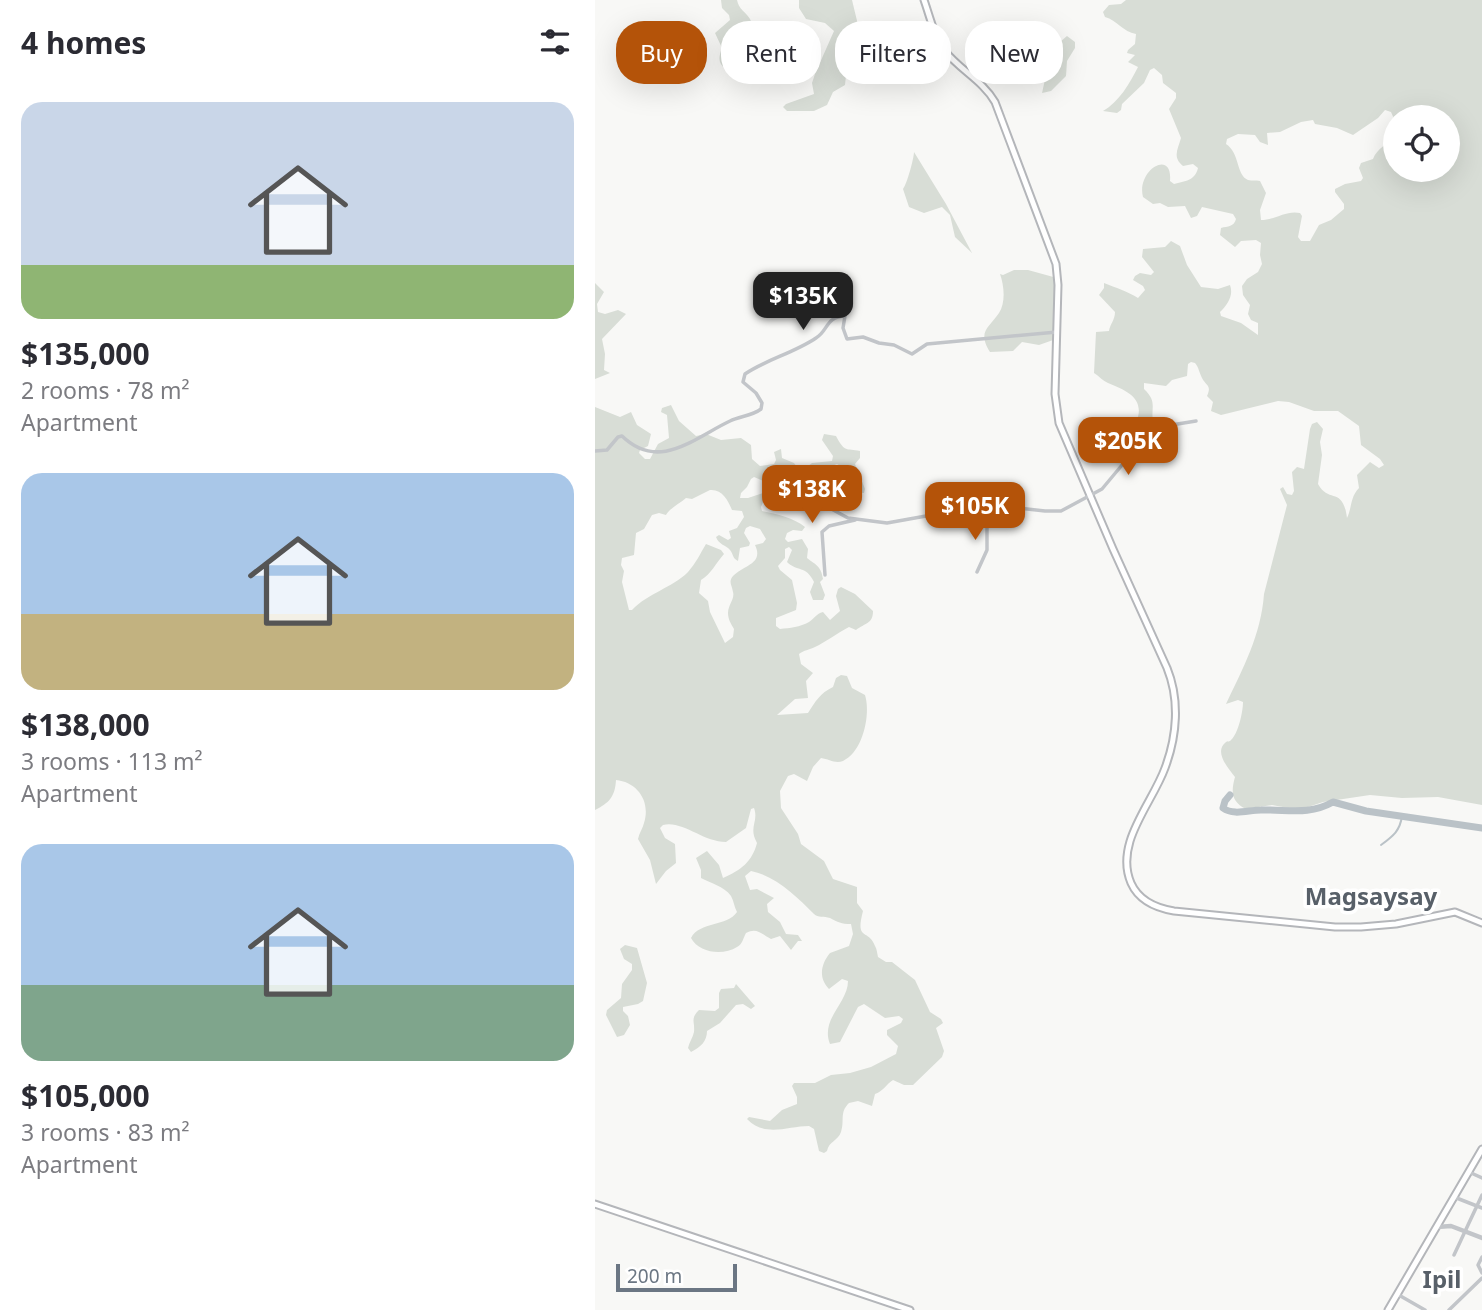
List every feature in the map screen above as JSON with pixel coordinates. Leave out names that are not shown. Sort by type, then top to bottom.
[{"type":"highway","points":[[924,0],[941,45],[953,60],[987,89],[1001,116],[1054,255],[1058,278],[1056,414],[1069,451],[1174,686],[1174,738],[1166,767],[1129,845],[1126,860],[1131,881],[1140,897],[1166,909],[1300,923],[1371,927],[1455,912],[1482,923]]},
{"type":"highway","points":[[1388,1310],[1482,1149]]},
{"type":"highway","points":[[595,1204],[894,1307],[910,1310]]},
{"type":"street","points":[[595,450],[607,450],[620,436],[641,451],[673,449],[699,439],[739,417],[758,412],[762,406],[761,400],[743,382],[745,374],[819,337],[828,322],[841,316],[845,317],[842,328],[847,339],[863,337],[894,345],[912,354],[927,344],[1057,332]]},
{"type":"street","points":[[826,506],[842,516],[857,520],[893,523],[926,516],[958,520],[988,516],[1010,507],[1061,510],[1108,484],[1151,429],[1161,425],[1196,421]]},
{"type":"street","points":[[977,572],[987,550],[988,516]]},
{"type":"street","points":[[825,575],[821,537],[824,529],[857,520]]},
{"type":"street","points":[[1469,1172],[1482,1178]]},
{"type":"street","points":[[1454,1255],[1482,1195]]},
{"type":"street","points":[[1454,1197],[1482,1208]]},
{"type":"street","points":[[1437,1227],[1451,1226],[1482,1238]]},
{"type":"street","points":[[1449,1310],[1482,1276],[1478,1265],[1482,1257]]},
{"type":"street","points":[[1397,1294],[1425,1310]]},
{"type":"shaded area","points":[[721,0],[737,0],[751,21],[729,21],[729,15],[722,8]]},
{"type":"shaded area","points":[[799,0],[852,0],[857,21],[835,21],[835,84],[845,85],[833,92],[827,105],[814,111],[787,111],[783,107],[814,94],[812,84],[821,84],[821,60],[834,31],[821,21],[806,19],[799,8]]},
{"type":"shaded area","points":[[1126,0],[1482,0],[1482,805],[1438,797],[1370,795],[1323,802],[1299,810],[1272,805],[1246,809],[1235,799],[1235,777],[1223,760],[1221,751],[1222,746],[1231,741],[1236,733],[1243,702],[1238,700],[1226,704],[1250,651],[1259,623],[1287,505],[1280,489],[1283,487],[1287,494],[1292,495],[1292,472],[1297,467],[1304,469],[1310,429],[1312,424],[1317,422],[1323,429],[1318,484],[1322,490],[1339,498],[1347,518],[1359,488],[1357,475],[1370,462],[1379,468],[1384,465],[1361,445],[1359,426],[1338,411],[1314,411],[1278,401],[1221,415],[1211,411],[1213,402],[1207,396],[1209,388],[1195,363],[1191,362],[1188,364],[1187,376],[1172,380],[1166,386],[1144,383],[1144,389],[1152,402],[1154,424],[1144,432],[1136,423],[1139,408],[1133,397],[1094,373],[1096,332],[1109,331],[1115,315],[1099,295],[1104,283],[1138,298],[1145,290],[1133,280],[1135,276],[1140,273],[1151,275],[1154,272],[1142,257],[1143,249],[1165,247],[1171,241],[1180,246],[1187,265],[1201,287],[1218,289],[1230,285],[1230,297],[1220,312],[1221,316],[1241,323],[1258,335],[1258,323],[1251,320],[1248,314],[1250,305],[1243,295],[1242,286],[1258,272],[1262,264],[1261,243],[1256,240],[1241,241],[1235,247],[1220,235],[1221,228],[1234,224],[1236,219],[1233,214],[1202,207],[1197,216],[1191,218],[1185,206],[1153,204],[1143,197],[1145,178],[1155,167],[1161,164],[1166,166],[1170,181],[1174,184],[1192,178],[1198,168],[1193,164],[1183,166],[1178,159],[1181,138],[1169,109],[1176,93],[1163,83],[1162,75],[1154,68],[1150,70],[1144,83],[1122,104],[1121,110],[1117,113],[1103,111],[1128,86],[1138,67],[1128,62],[1135,55],[1127,53],[1135,44],[1136,34],[1105,17],[1103,12],[1109,5],[1121,4]],"holes":[[[1383,105],[1460,105],[1460,182],[1383,182],[1383,146],[1373,159],[1361,163],[1361,181],[1335,189],[1344,209],[1331,220],[1319,225],[1310,241],[1301,241],[1298,237],[1302,216],[1300,213],[1261,220],[1260,210],[1266,193],[1260,181],[1248,180],[1241,174],[1234,153],[1226,144],[1227,139],[1238,134],[1255,135],[1260,142],[1268,145],[1267,133],[1280,132],[1301,122],[1313,120],[1315,124],[1337,128],[1353,135],[1378,118],[1383,112]]]},
{"type":"shaded area","points":[[721,28],[721,46],[715,33]]},
{"type":"shaded area","points":[[1067,36],[1075,42],[1075,48],[1067,61],[1066,76],[1063,79],[1063,39]]},
{"type":"shaded area","points":[[1044,84],[1058,84],[1051,91],[1042,93]]},
{"type":"shaded area","points":[[914,152],[972,253],[955,237],[950,215],[942,207],[924,213],[909,207],[903,189]]},
{"type":"shaded area","points":[[1028,270],[1057,278],[1056,339],[1039,345],[1022,342],[1013,351],[990,352],[984,334],[1003,304],[1000,274]]},
{"type":"shaded area","points":[[595,283],[604,292],[597,304],[598,312],[605,314],[618,310],[626,314],[602,339],[604,370],[610,373],[595,379]]},
{"type":"shaded area","points":[[671,405],[679,421],[696,436],[706,434],[721,440],[741,438],[751,445],[752,459],[760,466],[774,464],[774,452],[781,449],[782,458],[794,463],[799,470],[812,463],[832,461],[833,456],[822,440],[824,434],[836,436],[846,449],[860,451],[860,458],[855,464],[865,489],[864,493],[855,492],[843,483],[847,470],[837,464],[822,474],[821,484],[808,487],[801,493],[787,491],[754,477],[740,498],[763,493],[766,495],[762,511],[791,519],[805,527],[802,531],[793,530],[787,533],[785,539],[788,542],[802,539],[808,549],[807,558],[821,571],[823,579],[820,582],[825,595],[823,600],[813,600],[810,592],[814,582],[808,573],[787,562],[792,550],[789,547],[785,549],[785,558],[778,566],[792,580],[797,603],[796,610],[776,618],[776,626],[780,629],[799,626],[823,612],[830,620],[840,611],[836,596],[841,587],[855,594],[873,611],[870,621],[856,630],[849,627],[799,654],[801,664],[813,673],[806,681],[808,698],[795,699],[777,715],[808,713],[818,698],[833,687],[836,678],[841,675],[847,676],[852,688],[865,695],[866,722],[856,750],[843,761],[821,758],[813,767],[807,781],[794,774],[788,776],[780,791],[781,808],[798,834],[801,844],[824,861],[833,879],[857,887],[857,903],[863,911],[861,931],[872,941],[878,957],[892,962],[915,980],[930,1012],[943,1023],[936,1028],[944,1051],[942,1057],[913,1085],[904,1085],[893,1080],[875,1094],[872,1106],[858,1101],[849,1103],[843,1113],[840,1135],[824,1153],[819,1151],[814,1129],[809,1126],[769,1130],[754,1125],[747,1119],[749,1117],[770,1121],[782,1110],[797,1104],[792,1086],[794,1083],[815,1083],[831,1075],[871,1067],[896,1054],[898,1046],[887,1035],[887,1030],[901,1023],[903,1019],[899,1016],[885,1018],[864,1004],[858,1007],[840,1042],[830,1044],[828,1035],[831,1019],[844,997],[848,981],[842,979],[829,989],[823,980],[822,971],[830,953],[849,946],[853,934],[851,924],[816,915],[777,882],[751,871],[745,876],[750,890],[757,889],[774,898],[767,904],[768,912],[780,922],[786,934],[798,935],[802,941],[798,941],[791,950],[780,936],[771,939],[753,931],[746,933],[741,944],[731,950],[705,950],[691,938],[695,933],[733,917],[737,912],[728,893],[701,878],[696,858],[707,851],[719,865],[723,878],[745,865],[757,843],[753,833],[754,808],[751,809],[746,828],[726,842],[709,839],[678,826],[663,825],[660,828],[665,838],[675,844],[676,863],[656,884],[650,860],[638,839],[646,815],[641,794],[630,784],[616,780],[610,799],[595,810],[595,407],[620,417],[631,412],[637,425],[651,434],[648,446],[639,453],[645,459],[650,459],[658,444],[669,438],[667,415],[661,412],[662,408]],"holes":[[[710,490],[718,491],[724,496],[732,510],[742,511],[744,517],[737,528],[729,531],[731,538],[728,540],[719,535],[716,537],[735,559],[738,561],[740,548],[749,546],[744,533],[746,528],[750,526],[760,529],[766,539],[755,545],[755,560],[737,572],[731,580],[733,595],[728,615],[734,629],[733,637],[725,643],[710,612],[708,601],[699,593],[701,580],[711,572],[724,554],[721,550],[706,544],[688,572],[632,610],[629,610],[622,582],[622,558],[634,555],[636,533],[644,529],[652,515],[666,515],[686,498],[692,499]]]},
{"type":"shaded area","points":[[625,945],[637,948],[647,983],[643,1001],[623,1007],[630,1025],[624,1035],[617,1037],[606,1015],[607,1010],[621,998],[622,984],[632,970],[632,964],[624,959],[620,949]]},
{"type":"shaded area","points":[[736,984],[755,1006],[751,1009],[743,1004],[736,1005],[720,1023],[707,1031],[703,1043],[691,1052],[688,1048],[694,1032],[696,1013],[699,1010],[715,1011],[719,1008],[721,989],[734,988]]},
{"type":"waterway","points":[[1230,795],[1223,808],[1232,812],[1297,811],[1315,809],[1333,802],[1366,811],[1482,828]]},
{"type":"waterway","points":[[1381,845],[1395,833],[1402,816]]},
{"type":"district","name":"Magsaysay","points":[[1371,897]]},
{"type":"district","name":"Ipil","points":[[1442,1280]]}]
